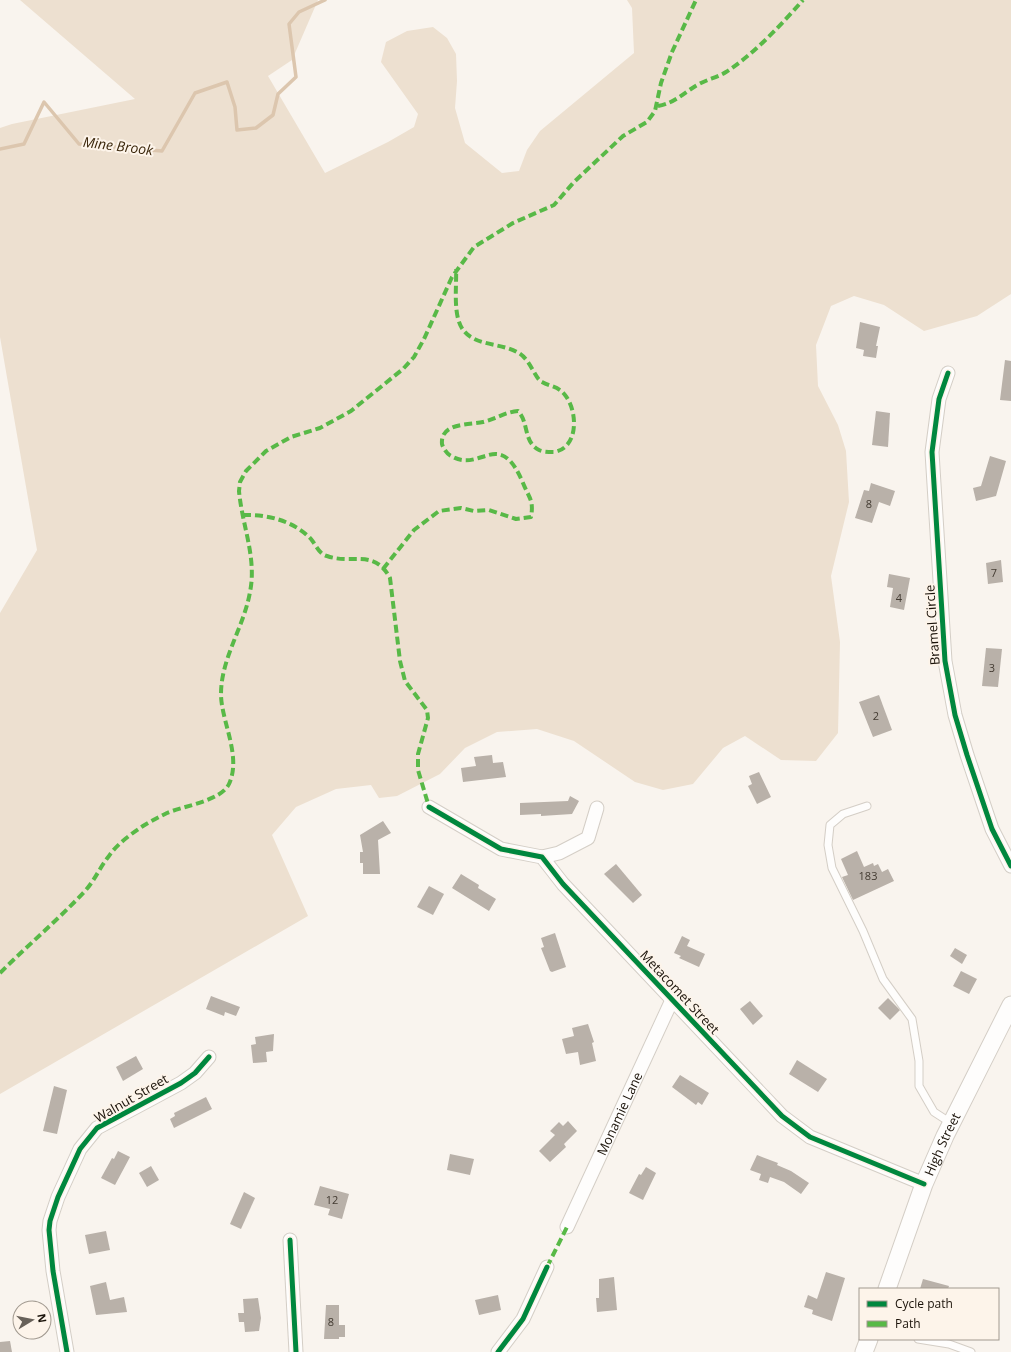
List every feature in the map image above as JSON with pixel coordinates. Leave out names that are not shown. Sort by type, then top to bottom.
[{"type":"street","name":"Bramel Circle","points":[[948,373],[939,399],[932,452],[945,661],[955,715],[966,755],[992,829],[1011,866]]},
{"type":"street","points":[[429,807],[501,849],[542,857],[559,853],[588,838],[597,808]]},
{"type":"street","name":"Metacomet Street","points":[[542,857],[563,884],[782,1116],[810,1137],[924,1184]]},
{"type":"street","name":"Monamie Lane","points":[[567,1227],[672,1000]]},
{"type":"street","name":"High Street","points":[[887,1288],[924,1184],[951,1123],[1009,1014]]},
{"type":"street","name":"Walnut Street","points":[[67,1352],[53,1271],[49,1230],[50,1221],[58,1196],[80,1149],[97,1128],[181,1083],[195,1074],[209,1057]]},
{"type":"street","points":[[290,1240],[296,1352]]},
{"type":"street","points":[[498,1352],[523,1319],[547,1267]]},
{"type":"street","points":[[864,1352],[869,1340]]},
{"type":"lane","points":[[867,806],[843,814],[830,825],[828,845],[832,868],[863,931],[884,980],[912,1019],[919,1061],[919,1086],[934,1112],[951,1123]]},
{"type":"lane","points":[[924,1340],[949,1344],[971,1352]]},
{"type":"shaded area","points":[[20,0],[318,0],[292,60],[268,76],[325,173],[388,142],[414,127],[418,114],[381,62],[386,42],[407,31],[433,27],[447,38],[456,54],[457,81],[455,108],[465,143],[502,173],[519,171],[527,150],[540,131],[634,53],[632,8],[627,0],[1011,0],[1011,294],[977,316],[924,331],[884,305],[854,296],[831,306],[816,345],[818,386],[838,425],[846,451],[849,502],[831,576],[840,642],[838,733],[816,761],[781,760],[745,736],[723,748],[693,784],[663,790],[635,782],[574,741],[537,729],[497,732],[465,748],[440,774],[397,796],[379,798],[371,785],[336,789],[296,807],[272,835],[308,916],[0,1094],[0,613],[37,550],[0,337],[0,128],[12,124],[135,99]]},
{"type":"building","points":[[860,322],[880,327],[876,346],[878,346],[876,358],[863,356],[864,350],[856,348]]},
{"type":"building","points":[[1005,360],[1011,361],[1011,401],[1000,400]]},
{"type":"building","points":[[876,411],[890,413],[888,447],[872,445]]},
{"type":"building","points":[[990,456],[1006,461],[996,496],[976,501],[973,488],[981,486]]},
{"type":"building","points":[[871,483],[895,491],[890,506],[879,502],[872,523],[855,518],[864,490],[869,491]]},
{"type":"building","points":[[1001,560],[1003,582],[988,584],[986,563]]},
{"type":"building","points":[[889,574],[910,578],[904,610],[890,607],[893,588],[887,587]]},
{"type":"building","points":[[986,648],[1002,649],[998,687],[982,686]]},
{"type":"building","points":[[879,695],[892,730],[873,737],[859,702]]},
{"type":"building","points":[[492,755],[493,763],[503,762],[506,777],[463,782],[461,768],[476,766],[474,757]]},
{"type":"building","points":[[759,772],[771,797],[757,804],[748,786],[752,784],[749,776]]},
{"type":"building","points":[[570,796],[579,801],[572,814],[541,816],[541,814],[520,815],[520,803],[568,801]]},
{"type":"building","points":[[383,821],[391,833],[378,840],[380,874],[363,874],[363,863],[360,863],[360,852],[363,852],[360,835]]},
{"type":"building","points":[[857,851],[864,867],[873,863],[874,866],[878,864],[882,872],[888,869],[894,881],[853,900],[842,877],[848,875],[841,859]]},
{"type":"building","points":[[616,864],[642,895],[633,903],[604,874]]},
{"type":"building","points":[[461,874],[479,885],[478,888],[496,899],[489,911],[452,888]]},
{"type":"building","points":[[429,886],[444,894],[433,915],[417,907]]},
{"type":"building","points":[[555,933],[566,967],[552,972],[550,971],[541,948],[544,947],[541,938]]},
{"type":"building","points":[[682,936],[690,940],[687,946],[705,954],[699,967],[679,958],[681,956],[674,953]]},
{"type":"building","points":[[955,948],[967,955],[962,964],[950,956]]},
{"type":"building","points":[[961,971],[977,979],[969,994],[953,986]]},
{"type":"building","points":[[211,996],[240,1007],[236,1016],[225,1012],[224,1016],[206,1009]]},
{"type":"building","points":[[888,998],[900,1010],[890,1020],[878,1008]]},
{"type":"building","points":[[750,1001],[763,1016],[753,1025],[740,1009]]},
{"type":"building","points":[[588,1024],[594,1042],[592,1043],[596,1061],[580,1065],[578,1052],[566,1054],[562,1039],[574,1036],[572,1028]]},
{"type":"building","points":[[274,1034],[273,1051],[266,1052],[267,1062],[253,1063],[251,1045],[256,1044],[255,1037]]},
{"type":"building","points":[[136,1056],[143,1069],[123,1081],[116,1067]]},
{"type":"building","points":[[797,1060],[827,1079],[818,1092],[789,1074]]},
{"type":"building","points":[[680,1075],[709,1093],[702,1105],[698,1102],[696,1105],[672,1087]]},
{"type":"building","points":[[54,1086],[67,1090],[57,1134],[43,1131]]},
{"type":"building","points":[[206,1097],[212,1109],[174,1128],[170,1119],[175,1116],[174,1113]]},
{"type":"building","points":[[568,1121],[577,1131],[564,1144],[566,1147],[550,1162],[539,1151],[555,1135],[550,1131],[559,1122],[563,1126]]},
{"type":"building","points":[[118,1151],[130,1157],[115,1185],[101,1178],[112,1158],[114,1159]]},
{"type":"building","points":[[450,1154],[474,1159],[470,1175],[447,1170]]},
{"type":"building","points":[[757,1155],[778,1163],[777,1165],[791,1171],[809,1183],[801,1194],[784,1182],[770,1177],[768,1183],[759,1180],[761,1174],[750,1170]]},
{"type":"building","points":[[151,1166],[159,1180],[147,1187],[139,1173]]},
{"type":"building","points":[[646,1167],[656,1173],[643,1200],[629,1193],[639,1174],[641,1175]]},
{"type":"building","points":[[320,1186],[349,1194],[342,1219],[328,1215],[330,1209],[314,1205]]},
{"type":"building","points":[[244,1192],[255,1198],[241,1229],[230,1224]]},
{"type":"building","points":[[106,1231],[110,1250],[89,1254],[85,1235]]},
{"type":"building","points":[[826,1272],[845,1278],[832,1321],[812,1314],[813,1310],[804,1307],[808,1295],[817,1299]]},
{"type":"building","points":[[614,1277],[617,1310],[597,1312],[596,1298],[599,1298],[599,1279]]},
{"type":"building","points":[[923,1279],[949,1286],[948,1288],[920,1288]]},
{"type":"building","points":[[106,1282],[110,1300],[124,1297],[127,1312],[96,1315],[90,1286]]},
{"type":"building","points":[[498,1295],[501,1310],[479,1315],[475,1300]]},
{"type":"building","points":[[258,1298],[261,1318],[259,1331],[245,1332],[244,1322],[239,1322],[238,1313],[244,1313],[243,1299]]},
{"type":"building","points":[[326,1305],[339,1305],[339,1325],[345,1325],[345,1337],[339,1337],[339,1339],[324,1339]]},
{"type":"building","points":[[10,1341],[12,1352],[0,1352],[0,1342]]},
{"type":"waterway","name":"Mine Brook","points":[[0,149],[24,144],[44,102],[79,144],[162,151],[195,93],[227,82],[235,107],[237,130],[256,128],[273,115],[278,94],[296,77],[289,24],[299,12],[325,0]]},
{"type":"marked path","points":[[0,973],[85,891],[112,852],[124,840],[143,826],[167,813],[218,795],[225,790],[229,784],[233,762],[232,750],[224,716],[221,694],[225,668],[247,605],[252,579],[252,567],[239,491],[240,482],[246,471],[266,451],[291,437],[320,428],[351,411],[403,369],[414,357],[424,339],[452,277],[474,247],[513,223],[554,205],[574,182],[623,136],[647,122],[655,111],[661,83],[672,52],[696,0]]},
{"type":"marked path","points":[[658,106],[670,102],[695,86],[723,74],[747,57],[767,39],[803,0]]},
{"type":"marked path","points":[[383,569],[414,530],[439,511],[461,508],[474,511],[489,510],[516,519],[531,517],[532,507],[529,496],[514,466],[506,457],[498,454],[472,460],[462,460],[451,456],[445,451],[442,444],[443,437],[451,428],[464,424],[483,422],[518,411],[524,421],[528,437],[531,442],[539,450],[544,452],[554,452],[562,449],[568,444],[574,428],[572,410],[565,395],[557,388],[545,384],[539,380],[522,355],[511,349],[482,342],[469,336],[464,331],[460,325],[456,310],[456,269]]},
{"type":"marked path","points":[[243,515],[271,517],[288,523],[311,539],[324,555],[345,559],[370,560],[377,563],[384,569],[390,578],[400,661],[405,681],[427,710],[428,718],[418,754],[418,770],[429,807]]},
{"type":"marked path","points":[[547,1267],[567,1227]]},
{"type":"cycle path","points":[[948,373],[939,399],[932,452],[945,661],[955,715],[967,755],[992,829],[1011,866]]},
{"type":"cycle path","points":[[429,807],[501,849],[542,857],[563,884],[782,1116],[810,1137],[924,1184]]},
{"type":"cycle path","points":[[67,1352],[53,1271],[49,1230],[50,1221],[58,1197],[80,1149],[97,1128],[181,1083],[195,1073],[209,1057]]},
{"type":"cycle path","points":[[290,1240],[296,1352]]},
{"type":"cycle path","points":[[498,1352],[523,1319],[547,1267]]}]
